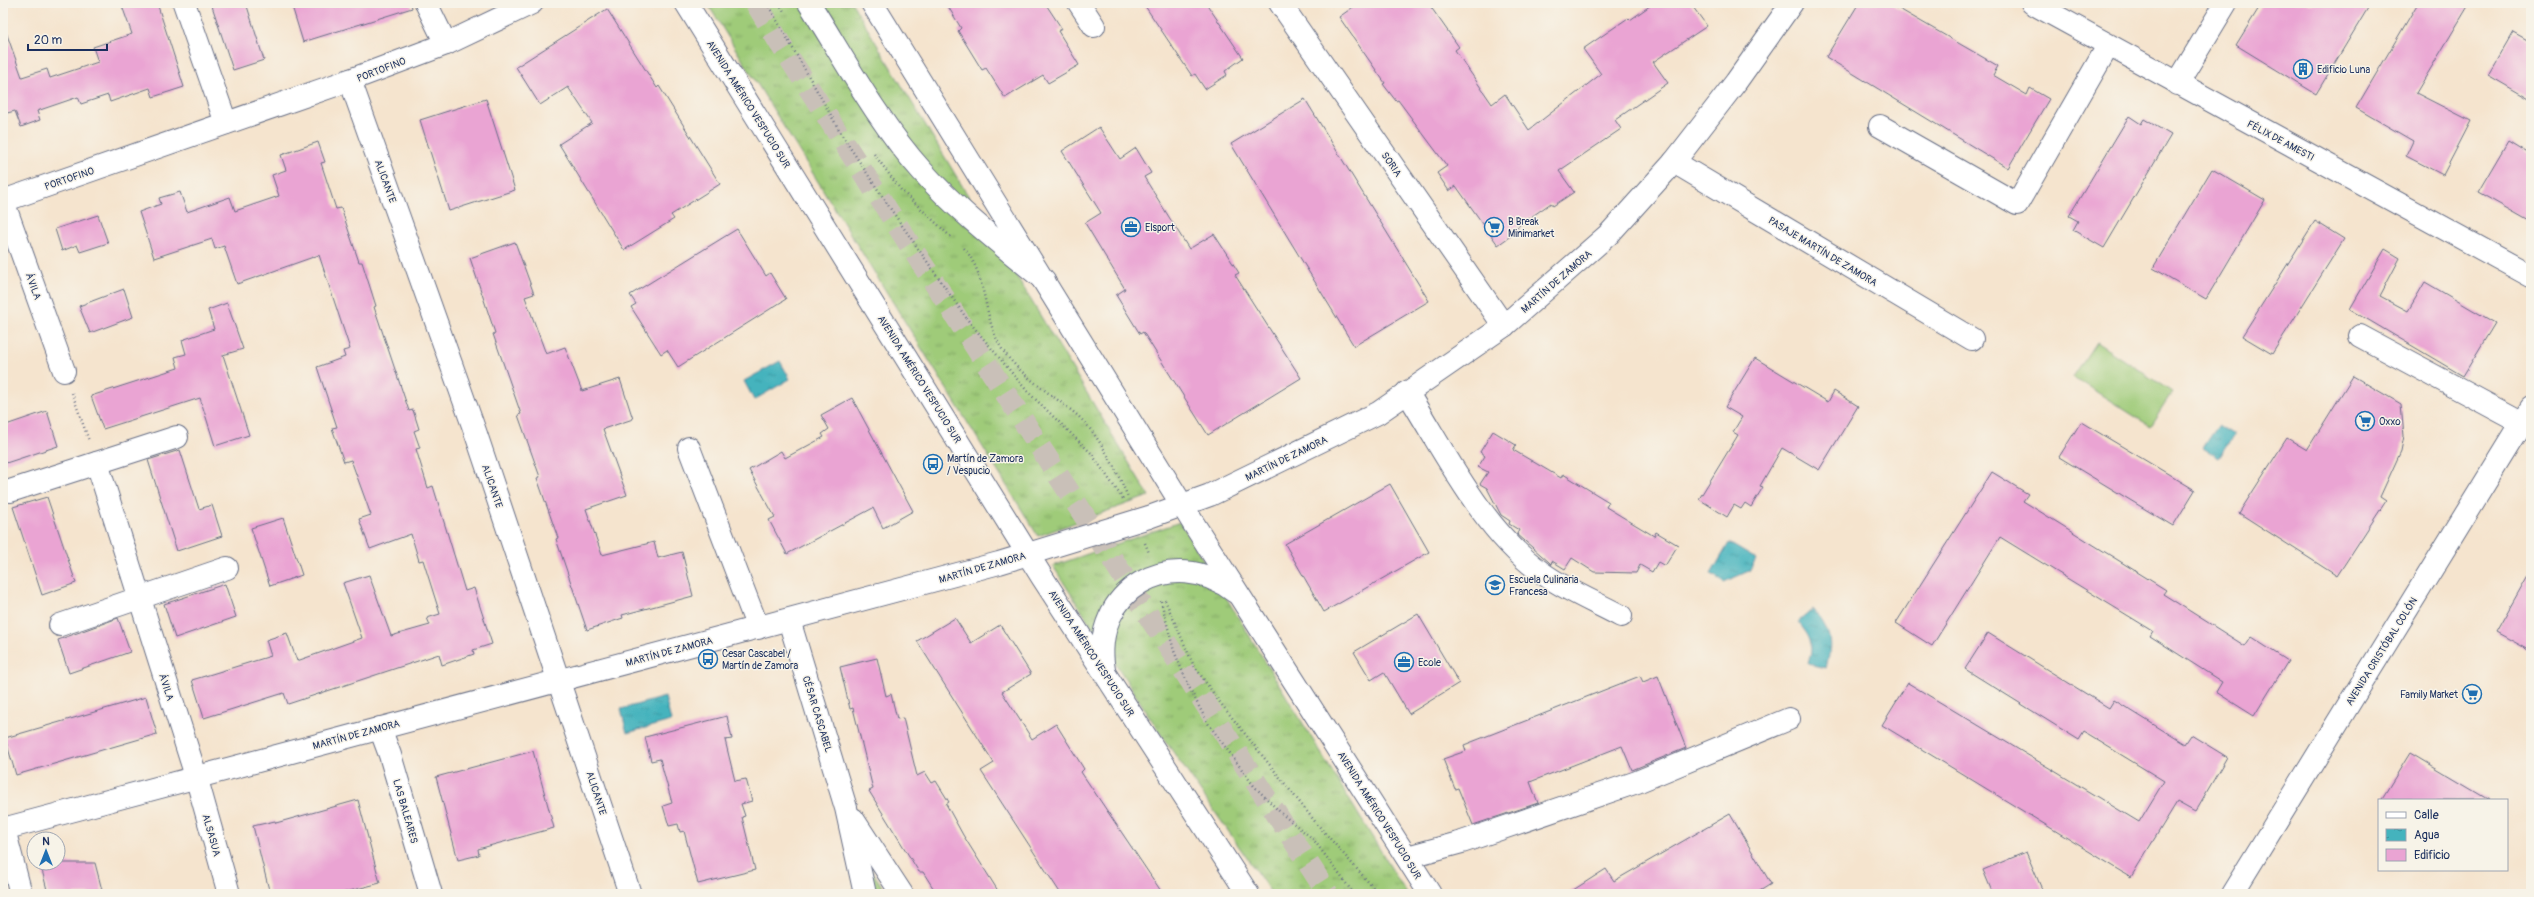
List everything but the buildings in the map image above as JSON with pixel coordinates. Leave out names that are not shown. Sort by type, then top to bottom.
[{"type":"main road","points":[[184,3],[226,123]]},
{"type":"main road","points":[[426,3],[446,44]]},
{"type":"main road","name":"PORTOFINO","points":[[3,201],[350,80],[446,44],[532,3]]},
{"type":"main road","name":"AVENIDA AMÉRICO VESPUCIO SUR","points":[[686,3],[1028,554],[1248,894]]},
{"type":"main road","points":[[809,3],[890,131],[921,170],[968,218],[1044,280]]},
{"type":"main road","name":"AVENIDA AMÉRICO VESPUCIO SUR","points":[[872,3],[1184,506],[1430,894]]},
{"type":"main road","points":[[1079,3],[1094,26]]},
{"type":"main road","name":"MARTÍN DE ZAMORA","points":[[3,829],[196,776],[789,620],[1028,554],[1184,506],[1378,413],[1504,326],[1610,234],[1674,162],[1736,82],[1792,3]]},
{"type":"main road","name":"FÉLIX DE AMESTI","points":[[2032,3],[2177,84],[2531,276]]},
{"type":"main road","points":[[2177,84],[2226,3]]},
{"type":"main road","name":"SORIA","points":[[1287,6],[1504,326]]},
{"type":"main road","points":[[1880,126],[2016,204],[2108,46]]},
{"type":"main road","name":"ALICANTE","points":[[350,80],[560,680],[630,894]]},
{"type":"main road","name":"PASAJE MARTÍN DE ZAMORA","points":[[1674,162],[1972,339]]},
{"type":"main road","name":"ÁVILA","points":[[3,201],[64,371]]},
{"type":"main road","points":[[2360,336],[2527,416]]},
{"type":"main road","points":[[1408,392],[1487,520],[1512,547],[1541,572],[1621,616]]},
{"type":"main road","name":"AVENIDA CRISTÓBAL COLÓN","points":[[2232,894],[2527,416]]},
{"type":"main road","points":[[10,491],[177,437]]},
{"type":"main road","points":[[689,448],[758,628]]},
{"type":"main road","name":"ÁVILA","points":[[97,463],[196,776]]},
{"type":"main road","points":[[60,625],[227,568]]},
{"type":"main road","points":[[1104,670],[1102,644],[1105,627],[1112,611],[1123,596],[1136,585],[1156,576],[1187,571],[1204,574],[1220,581],[1235,592],[1247,605]]},
{"type":"main road","name":"CÉSAR CASCABEL","points":[[789,620],[846,808],[865,894]]},
{"type":"main road","points":[[1407,857],[1462,842],[1638,782],[1790,719]]},
{"type":"main road","name":"LAS BALEARES","points":[[380,728],[390,755],[431,894]]},
{"type":"main road","name":"ALSASUA","points":[[196,776],[229,894]]},
{"type":"main road","name":"CÉSAR CASCABEL","points":[[846,808],[902,894]]},
{"type":"main road","points":[[3,829],[21,894]]},
{"type":"path","points":[[767,3],[845,140],[967,319],[1027,391],[1091,453],[1138,521]]},
{"type":"path","points":[[779,3],[787,16]]},
{"type":"path","points":[[870,149],[901,190],[956,240]]},
{"type":"path","points":[[961,245],[972,257],[977,270],[987,312],[1002,349],[1019,368],[1078,417],[1115,469],[1138,521],[1156,576],[1174,651],[1207,722],[1254,786],[1282,814],[1313,839],[1354,894]]},
{"type":"path","points":[[64,371],[97,463]]},
{"type":"path","points":[[1156,576],[1193,664],[1214,694],[1317,824],[1379,894]]},
{"type":"green space","points":[[707,3],[852,3],[1149,496],[1038,536]]},
{"type":"green space","points":[[2096,342],[2172,392],[2150,426],[2073,377]]},
{"type":"green space","points":[[1180,522],[1407,894],[1272,894],[1162,736],[1053,566]]},
{"type":"green space","points":[[870,868],[887,894],[876,894]]},
{"type":"water","points":[[780,361],[790,379],[754,400],[744,381]]},
{"type":"water","points":[[2218,425],[2234,435],[2219,458],[2203,448]]},
{"type":"water","points":[[1729,543],[1756,559],[1749,571],[1724,582],[1711,574]]},
{"type":"water","points":[[1813,609],[1824,624],[1829,637],[1830,643],[1826,668],[1808,664],[1811,651],[1810,641],[1806,632],[1798,622]]},
{"type":"water","points":[[665,697],[671,721],[627,733],[621,709]]},
{"type":"tunnel","points":[[756,3],[781,45],[1328,894]]},
{"type":"place","name":"Edificio Luna","points":[[2303,69]]},
{"type":"place","name":"Elsport","points":[[1131,227]]},
{"type":"place","name":"B Break Minimarket","points":[[1494,227]]},
{"type":"place","name":"Oxxo","points":[[2365,421]]},
{"type":"place","name":"Martín de Zamora / Vespucio","points":[[933,464]]},
{"type":"place","name":"Escuela Culinaria Francesa","points":[[1495,585]]},
{"type":"place","name":"Cesar Cascabel / Martín de Zamora","points":[[708,659]]},
{"type":"place","name":"Ecole","points":[[1404,662]]},
{"type":"place","name":"Family Market","points":[[2472,694]]}]
